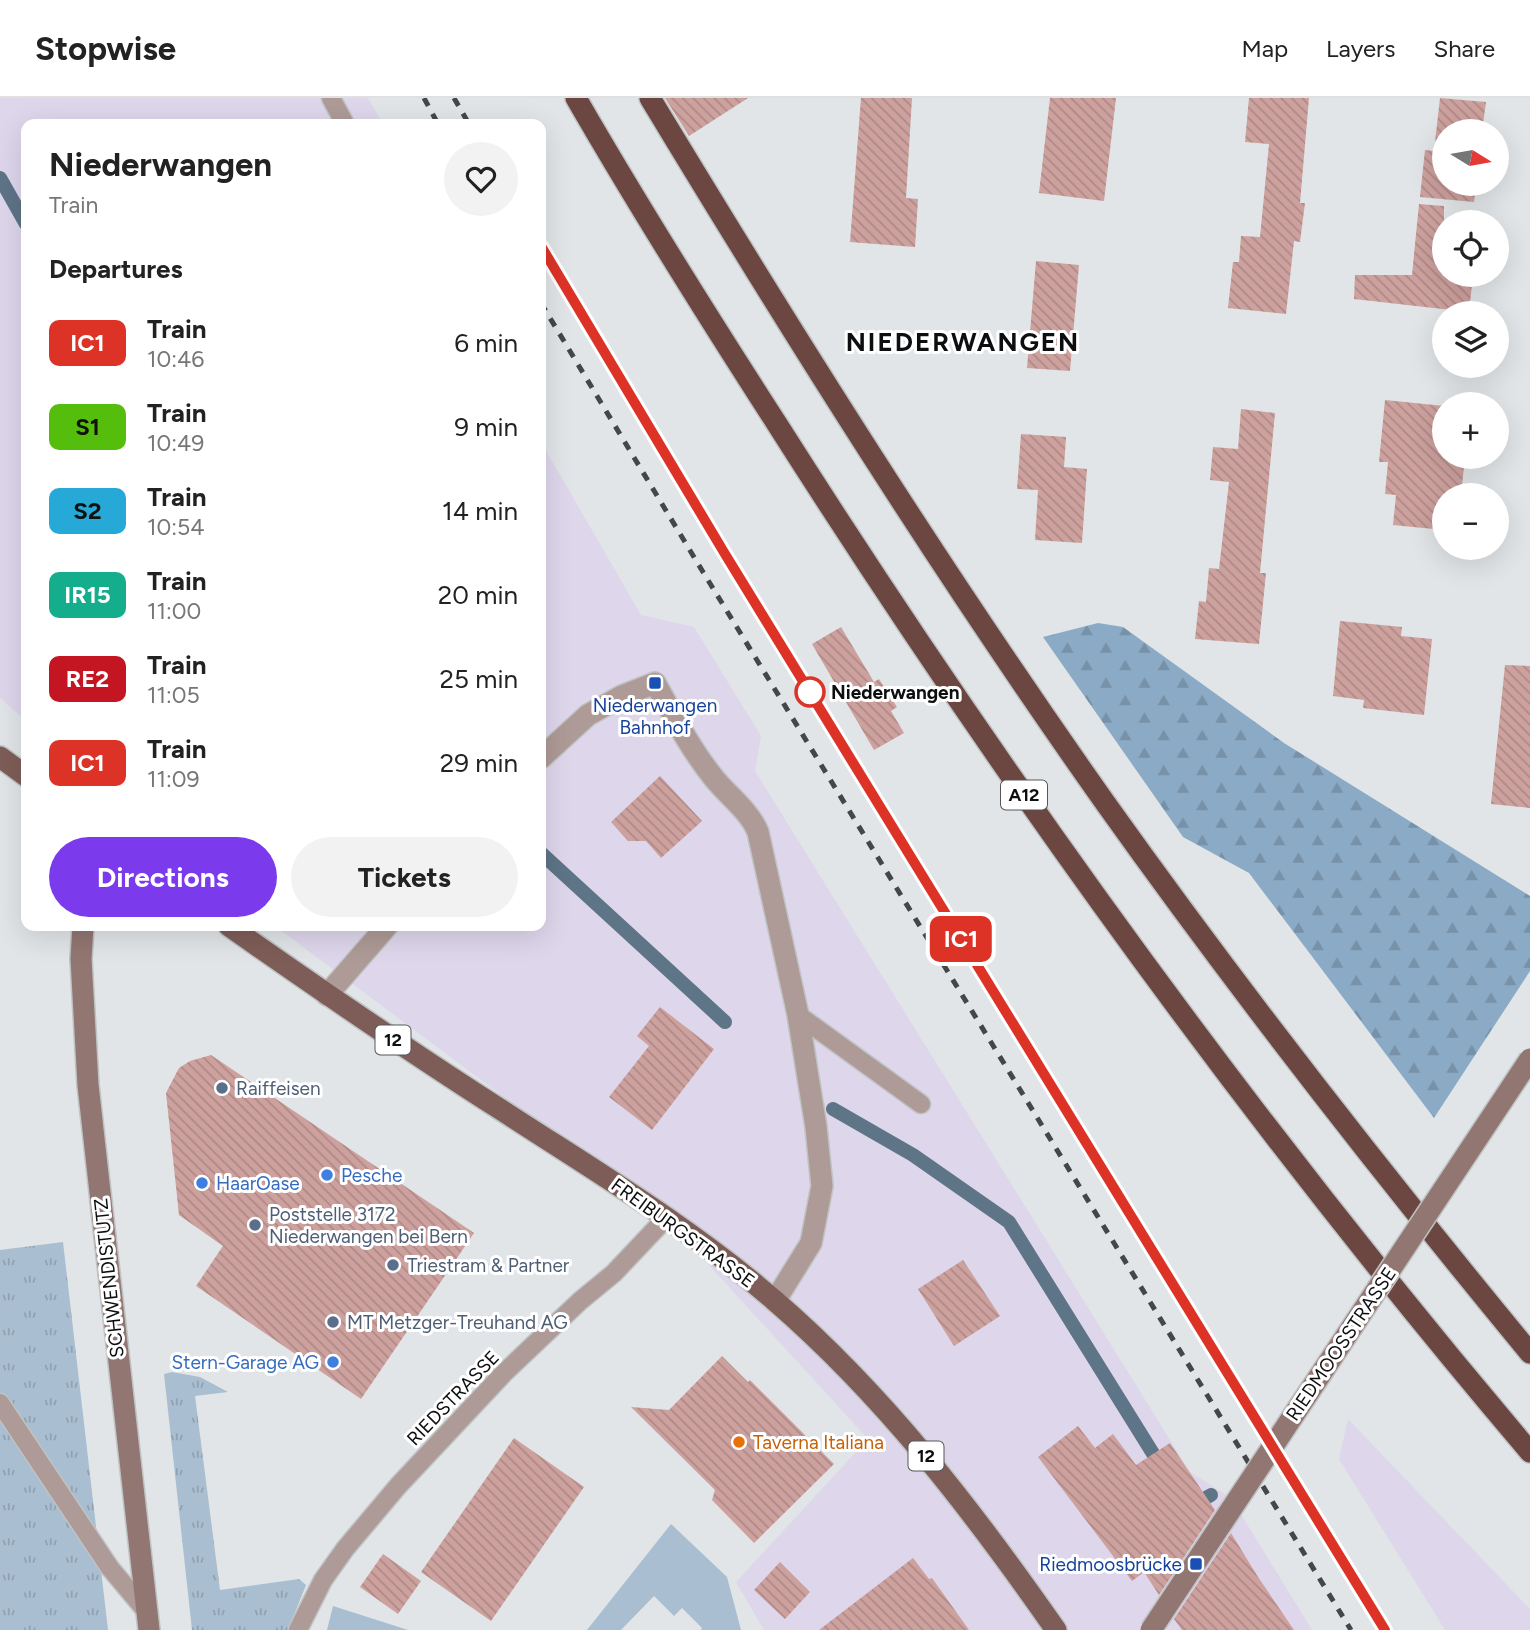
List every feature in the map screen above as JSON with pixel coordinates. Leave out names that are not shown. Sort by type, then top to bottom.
[{"type":"highway","name":"A12","points":[[576,98],[719,333],[849,538],[1054,838],[1195,1032],[1306,1177],[1530,1452]]},
{"type":"highway","points":[[650,98],[766,290],[902,504],[1107,805],[1320,1091],[1530,1353]]},
{"type":"main road","points":[[0,757],[21,772]]},
{"type":"main road","name":"SCHWENDISTUTZ","points":[[83,931],[81,959],[88,1085],[148,1621]]},
{"type":"main road","name":"FREIBURGSTRASSE","points":[[236,931],[383,1034],[666,1218],[738,1269],[827,1348],[892,1416],[972,1514],[1056,1630]]},
{"type":"main road","name":"RIEDMOOSSTRASSE","points":[[1151,1630],[1530,1059]]},
{"type":"street","points":[[546,753],[588,715],[622,696],[655,683],[689,744],[714,778],[754,822],[798,1015],[816,1127],[821,1186],[811,1243],[775,1301]]},
{"type":"street","points":[[327,995],[383,931]]},
{"type":"lane","points":[[331,98],[342,119]]},
{"type":"lane","points":[[798,1015],[921,1104]]},
{"type":"lane","name":"RIEDSTRASSE","points":[[298,1630],[337,1559],[390,1495],[503,1374],[580,1301],[614,1273],[666,1218]]},
{"type":"lane","points":[[0,1403],[148,1621]]},
{"type":"shaded area","points":[[0,98],[368,98],[380,119],[21,119],[21,717],[0,698]]},
{"type":"shaded area","points":[[546,451],[641,615],[694,627],[761,736],[755,771],[1190,1472],[1231,1498],[1312,1630],[764,1630],[736,1582],[868,1439],[666,1218],[282,931],[546,931]]},
{"type":"shaded area","points":[[1348,1419],[1530,1609],[1530,1630],[1445,1630],[1339,1459]]},
{"type":"green space","points":[[1098,623],[1123,627],[1284,743],[1530,896],[1530,971],[1434,1118],[1249,873],[1183,837],[1043,637]]},
{"type":"green space","points":[[63,1242],[108,1630],[0,1630],[0,1250]]},
{"type":"green space","points":[[172,1372],[200,1377],[228,1392],[195,1396],[220,1590],[299,1579],[306,1585],[288,1630],[192,1630],[164,1374]]},
{"type":"green space","points":[[671,1524],[727,1577],[741,1630],[701,1630],[682,1608],[674,1616],[654,1596],[621,1630],[587,1630]]},
{"type":"green space","points":[[333,1606],[408,1630],[327,1630]]},
{"type":"building","points":[[665,98],[748,98],[689,136]]},
{"type":"building","points":[[861,98],[912,98],[906,198],[918,199],[915,247],[850,242]]},
{"type":"building","points":[[1050,98],[1116,98],[1104,201],[1039,193]]},
{"type":"building","points":[[1249,98],[1309,98],[1300,203],[1305,203],[1300,242],[1294,241],[1286,314],[1228,308],[1233,262],[1239,262],[1241,236],[1260,237],[1269,144],[1245,142]]},
{"type":"building","points":[[1440,98],[1486,102],[1484,119],[1438,119]]},
{"type":"building","points":[[1425,150],[1432,151],[1432,196],[1475,196],[1474,202],[1420,197]]},
{"type":"building","points":[[1419,204],[1444,206],[1444,210],[1432,210],[1432,287],[1472,287],[1470,301],[1432,301],[1432,308],[1354,299],[1355,275],[1412,275]]},
{"type":"building","points":[[1036,261],[1079,265],[1070,371],[1027,368]]},
{"type":"building","points":[[1385,400],[1432,405],[1432,469],[1464,469],[1462,483],[1432,483],[1432,529],[1393,525],[1396,495],[1385,494],[1388,462],[1379,462]]},
{"type":"building","points":[[1241,409],[1275,413],[1260,573],[1266,573],[1259,644],[1195,639],[1199,601],[1206,602],[1209,568],[1219,569],[1229,482],[1210,480],[1213,447],[1238,449]]},
{"type":"building","points":[[1021,434],[1066,437],[1064,467],[1087,469],[1082,543],[1035,540],[1038,490],[1017,489]]},
{"type":"building","points":[[1340,621],[1402,627],[1401,636],[1432,639],[1424,715],[1363,708],[1364,700],[1333,696]]},
{"type":"building","points":[[841,627],[874,682],[879,679],[897,707],[891,711],[904,733],[874,750],[812,644]]},
{"type":"building","points":[[1505,665],[1530,666],[1530,808],[1491,804]]},
{"type":"building","points":[[660,776],[702,821],[661,858],[646,841],[628,841],[611,822]]},
{"type":"building","points":[[660,1007],[714,1049],[652,1130],[609,1097],[649,1046],[637,1036]]},
{"type":"building","points":[[211,1055],[474,1233],[361,1399],[196,1286],[223,1246],[179,1215],[166,1093],[179,1068],[190,1061]]},
{"type":"building","points":[[963,1260],[1000,1316],[954,1346],[918,1289]]},
{"type":"building","points":[[722,1356],[748,1382],[750,1380],[834,1464],[754,1543],[712,1500],[715,1490],[631,1407],[669,1410]]},
{"type":"building","points":[[1078,1426],[1095,1448],[1113,1434],[1136,1465],[1170,1443],[1215,1510],[1159,1595],[1144,1572],[1132,1581],[1038,1457]]},
{"type":"building","points":[[514,1438],[584,1487],[491,1621],[421,1572]]},
{"type":"building","points":[[1231,1533],[1294,1630],[1182,1630],[1174,1619]]},
{"type":"building","points":[[383,1554],[421,1581],[398,1614],[360,1587]]},
{"type":"building","points":[[913,1558],[929,1579],[932,1578],[969,1630],[819,1630]]},
{"type":"building","points":[[780,1562],[810,1592],[785,1619],[754,1590]]},
{"type":"waterway","points":[[0,178],[21,215]]},
{"type":"waterway","points":[[546,858],[725,1022]]},
{"type":"waterway","points":[[833,1109],[913,1155],[1009,1222],[1162,1468]]},
{"type":"waterway","points":[[1188,1498],[1202,1500],[1211,1495]]},
{"type":"railway","points":[[424,98],[435,119]]},
{"type":"railway","points":[[454,98],[466,119]]},
{"type":"railway","points":[[546,254],[725,554],[1385,1630]]},
{"type":"railway","points":[[546,311],[1351,1630]]},
{"type":"train","name":"IC1","points":[[546,254],[725,554],[1385,1630]]},
{"type":"place","name":"Niederwangen Bahnhof","points":[[655,683]]},
{"type":"place","name":"Niederwangen","points":[[810,692]]},
{"type":"place","name":"Raiffeisen","points":[[222,1088]]},
{"type":"place","name":"Pesche","points":[[327,1175]]},
{"type":"place","name":"HaarOase","points":[[202,1183]]},
{"type":"place","name":"Poststelle 3172 Niederwangen bei Bern","points":[[255,1225]]},
{"type":"place","name":"Triestram & Partner","points":[[393,1265]]},
{"type":"place","name":"MT Metzger-Treuhand AG","points":[[333,1322]]},
{"type":"place","name":"Stern-Garage AG","points":[[333,1362]]},
{"type":"place","name":"Taverna Italiana","points":[[739,1442]]},
{"type":"place","name":"Riedmoosbrücke","points":[[1196,1564]]},
{"type":"district","name":"NIEDERWANGEN","points":[[963,342]]}]
